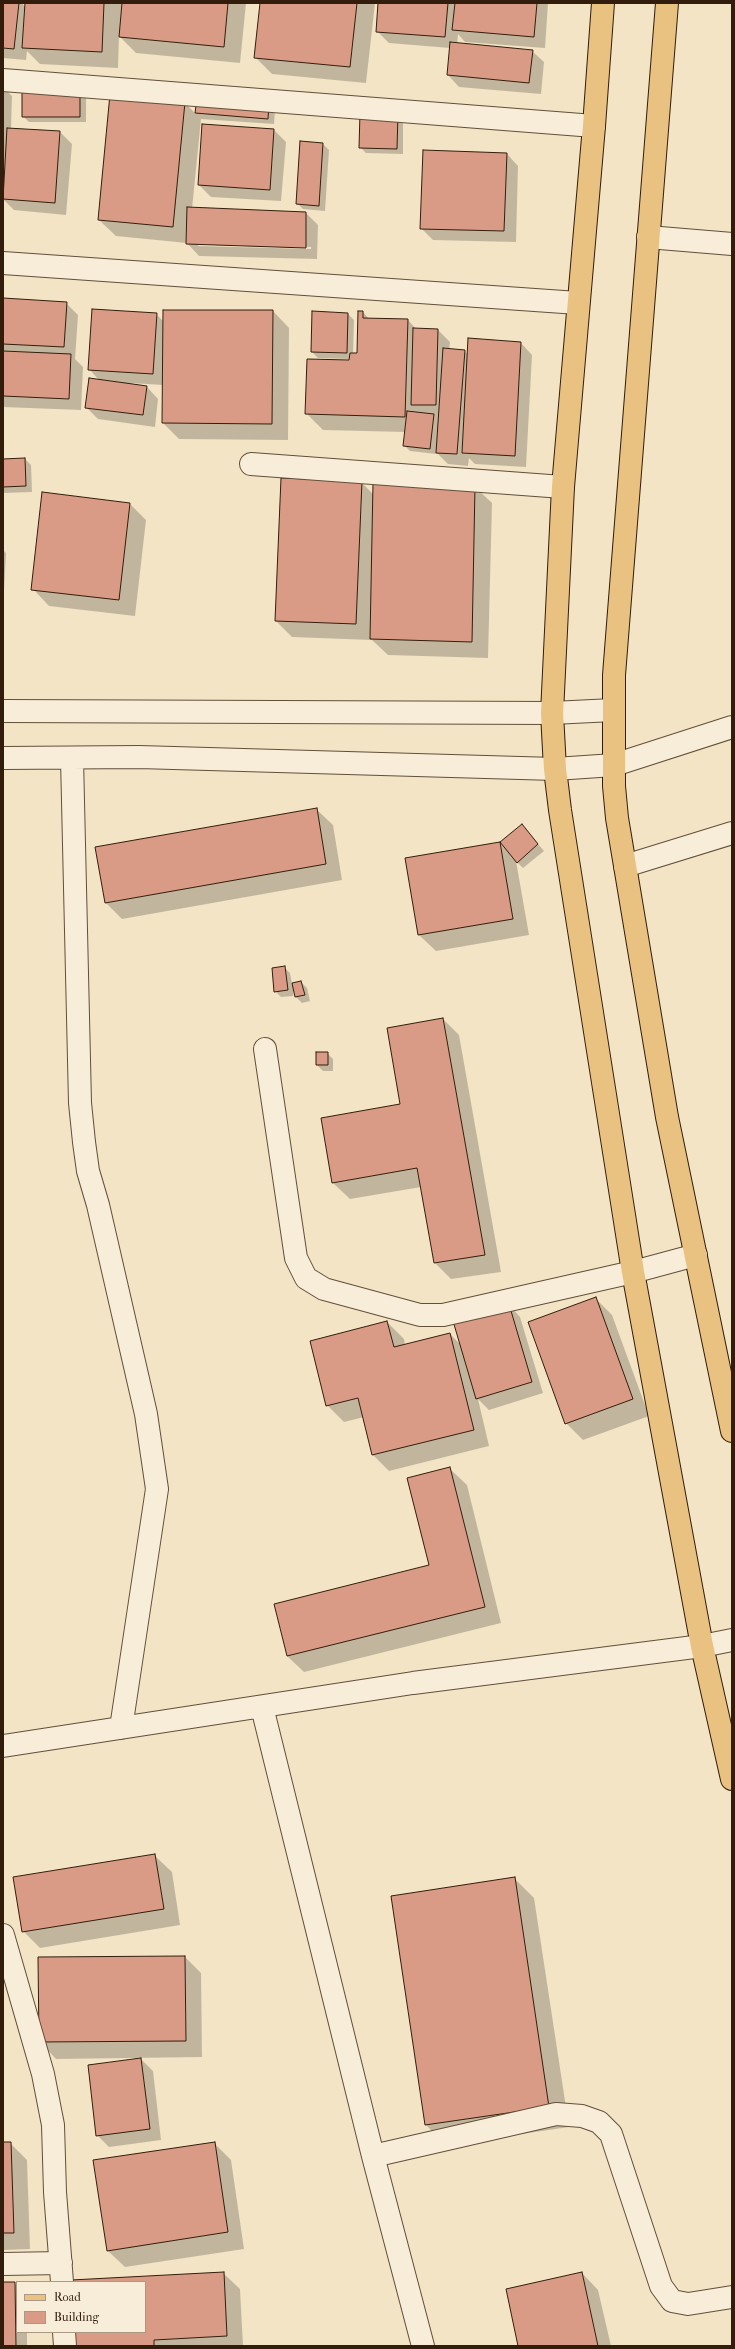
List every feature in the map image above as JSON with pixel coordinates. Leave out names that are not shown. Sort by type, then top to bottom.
[{"type":"main road","points":[[603,3],[563,487],[552,713],[555,769],[560,810],[633,1272],[702,1646],[728,1748],[732,1779]]},
{"type":"main road","points":[[667,3],[614,676],[614,765],[617,818],[624,866],[667,1117],[732,1431]]},
{"type":"street","points":[[3,80],[594,126]]},
{"type":"street","points":[[648,237],[732,244]]},
{"type":"street","points":[[3,263],[578,303]]},
{"type":"street","points":[[251,464],[563,487]]},
{"type":"street","points":[[3,711],[552,713],[613,710]]},
{"type":"street","points":[[3,758],[139,757],[555,769],[614,765],[732,727]]},
{"type":"street","points":[[72,758],[80,1103],[84,1142],[88,1171],[98,1205],[146,1414],[157,1489],[121,1728]]},
{"type":"street","points":[[624,866],[732,833]]},
{"type":"street","points":[[265,1049],[296,1258],[306,1278],[324,1289],[420,1315],[443,1315],[633,1272],[696,1255]]},
{"type":"street","points":[[3,1746],[413,1683],[702,1646],[732,1640]]},
{"type":"street","points":[[262,1707],[373,2156],[423,2346]]},
{"type":"street","points":[[3,1935],[43,2074],[53,2125],[55,2192],[62,2272],[3,2264]]},
{"type":"street","points":[[373,2156],[556,2114],[582,2116],[600,2122],[611,2134],[661,2286],[668,2296],[672,2301],[688,2304],[732,2297]]},
{"type":"street","points":[[64,2333],[65,2346]]},
{"type":"building","points":[[3,3],[19,3],[14,49],[3,48]]},
{"type":"building","points":[[25,3],[104,3],[102,52],[22,48]]},
{"type":"building","points":[[122,3],[228,3],[224,47],[119,37]]},
{"type":"building","points":[[260,3],[357,3],[350,67],[254,58]]},
{"type":"building","points":[[378,3],[448,3],[445,37],[376,32]]},
{"type":"building","points":[[455,3],[537,3],[534,37],[452,30]]},
{"type":"building","points":[[450,42],[533,50],[529,83],[447,75]]},
{"type":"building","points":[[22,88],[80,88],[80,117],[22,117]]},
{"type":"building","points":[[110,94],[185,102],[173,227],[98,220]]},
{"type":"building","points":[[197,98],[269,104],[268,119],[195,113]]},
{"type":"building","points":[[360,113],[398,114],[397,149],[359,148]]},
{"type":"building","points":[[202,124],[274,129],[270,190],[198,185]]},
{"type":"building","points":[[7,128],[60,131],[55,203],[3,199]]},
{"type":"building","points":[[300,141],[323,143],[319,206],[296,204]]},
{"type":"building","points":[[423,150],[507,153],[504,231],[420,229]]},
{"type":"building","points":[[187,207],[306,212],[306,248],[186,244]]},
{"type":"building","points":[[3,298],[67,302],[64,347],[3,344]]},
{"type":"building","points":[[92,309],[157,313],[153,374],[88,370]]},
{"type":"building","points":[[163,310],[273,310],[272,424],[162,423]]},
{"type":"building","points":[[312,311],[348,313],[347,353],[311,352]]},
{"type":"building","points":[[358,311],[363,311],[363,318],[408,319],[405,417],[305,414],[307,359],[349,360],[350,353],[357,353]]},
{"type":"building","points":[[413,328],[438,329],[436,405],[411,405]]},
{"type":"building","points":[[468,338],[521,342],[515,456],[462,453]]},
{"type":"building","points":[[443,348],[465,350],[457,454],[436,453]]},
{"type":"building","points":[[3,351],[71,354],[69,399],[3,396]]},
{"type":"building","points":[[89,378],[147,386],[143,415],[85,408]]},
{"type":"building","points":[[407,411],[434,414],[430,449],[403,446]]},
{"type":"building","points":[[25,458],[26,486],[3,487],[3,459]]},
{"type":"building","points":[[281,478],[362,481],[356,624],[275,621]]},
{"type":"building","points":[[373,483],[475,486],[472,642],[370,639]]},
{"type":"building","points":[[42,492],[130,503],[119,600],[31,590]]},
{"type":"building","points":[[317,808],[326,864],[105,903],[95,847]]},
{"type":"building","points":[[522,824],[538,844],[517,863],[500,842]]},
{"type":"building","points":[[500,842],[513,919],[418,935],[405,858]]},
{"type":"building","points":[[285,966],[288,990],[274,992],[272,968]]},
{"type":"building","points":[[301,981],[305,995],[295,997],[292,983]]},
{"type":"building","points":[[443,1018],[485,1255],[434,1263],[417,1168],[332,1183],[321,1118],[400,1104],[387,1028]]},
{"type":"building","points":[[316,1052],[328,1052],[328,1065],[316,1065]]},
{"type":"building","points":[[596,1297],[633,1399],[565,1424],[528,1322]]},
{"type":"building","points":[[509,1304],[532,1382],[476,1399],[453,1321]]},
{"type":"building","points":[[387,1321],[394,1347],[450,1333],[474,1430],[372,1455],[358,1398],[326,1406],[310,1341]]},
{"type":"building","points":[[450,1467],[485,1607],[287,1656],[274,1604],[429,1565],[407,1478]]},
{"type":"building","points":[[155,1854],[164,1909],[22,1932],[13,1877]]},
{"type":"building","points":[[515,1877],[549,2107],[425,2125],[391,1896]]},
{"type":"building","points":[[185,1956],[186,2041],[39,2042],[38,1957]]},
{"type":"building","points":[[141,2058],[150,2129],[96,2136],[88,2065]]},
{"type":"building","points":[[3,2142],[11,2142],[14,2233],[3,2233]]},
{"type":"building","points":[[215,2142],[228,2232],[107,2251],[93,2160]]},
{"type":"building","points":[[224,2272],[227,2336],[154,2340],[154,2346],[75,2346],[74,2333],[146,2333],[146,2281],[71,2280]]},
{"type":"building","points":[[582,2272],[598,2346],[518,2346],[506,2289]]},
{"type":"building","points":[[3,2282],[15,2282],[16,2346],[3,2346]]}]
